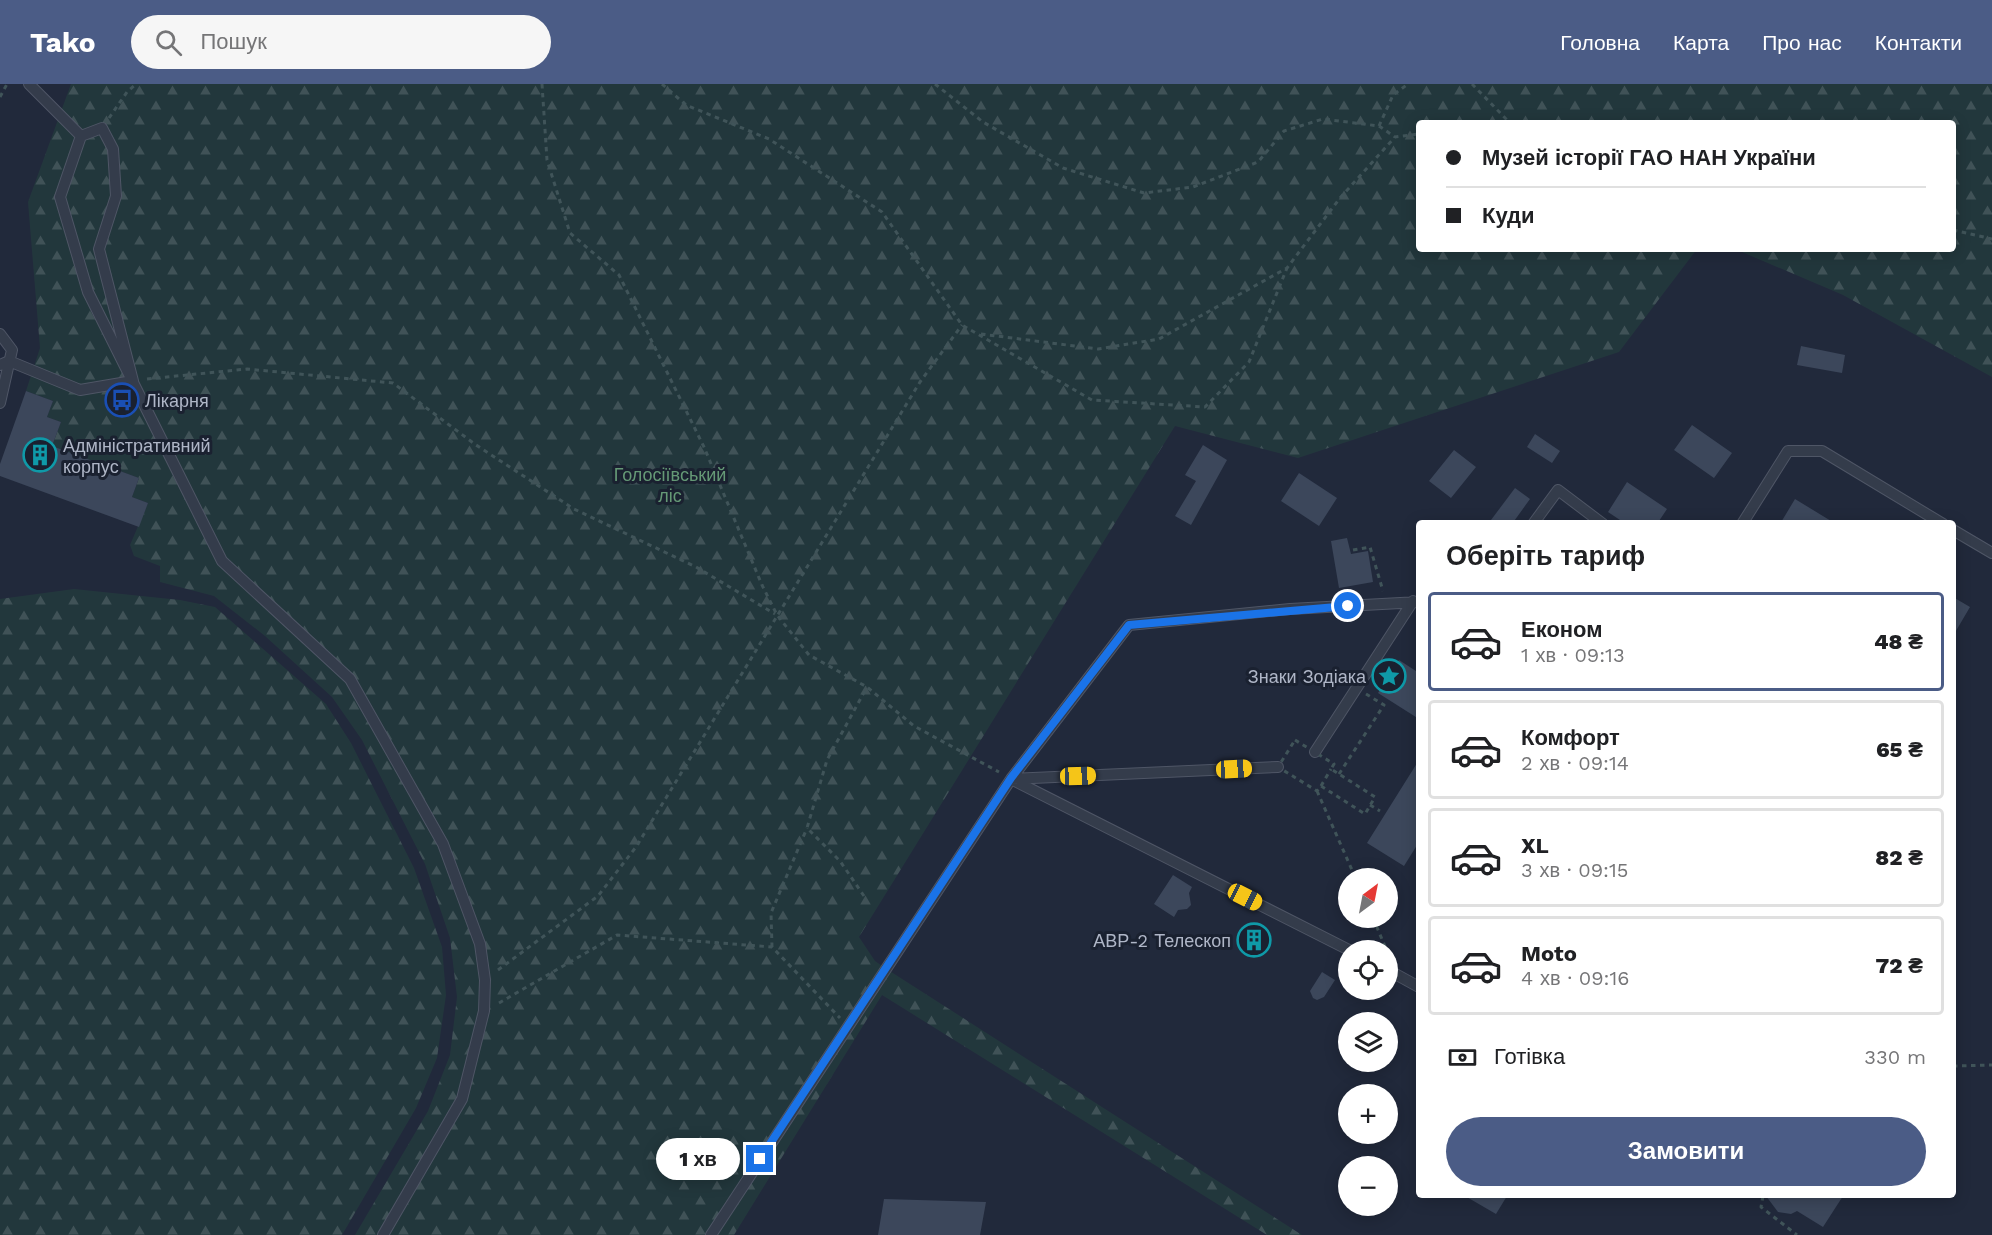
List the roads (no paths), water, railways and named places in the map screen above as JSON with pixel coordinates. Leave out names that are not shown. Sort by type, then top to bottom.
[{"type":"lane","points":[[29,84],[81,136]]},
{"type":"lane","points":[[81,136],[102,128],[113,149],[116,196],[99,249],[133,381]]},
{"type":"lane","points":[[81,136],[60,197],[88,292],[222,561],[350,679],[443,844],[480,944],[485,980],[484,1011],[462,1100],[383,1235]]},
{"type":"lane","points":[[0,334],[12,350],[5,363],[0,403]]},
{"type":"lane","points":[[5,363],[80,390],[133,381]]},
{"type":"lane","points":[[1744,520],[1788,450],[1822,451],[1936,520]]},
{"type":"lane","points":[[1536,520],[1558,490],[1598,520]]},
{"type":"lane","points":[[1956,532],[1992,553]]},
{"type":"lane","points":[[711,1235],[1011,778],[1129,625],[1290,609],[1416,601]]},
{"type":"lane","points":[[1315,752],[1356,687],[1416,601]]},
{"type":"lane","points":[[1011,778],[1278,767]]},
{"type":"lane","points":[[1011,778],[1338,944]]},
{"type":"lane","points":[[1398,975],[1416,985]]},
{"type":"place","name":"Лікарня","points":[[122,400]]},
{"type":"place","name":"Адміністративний корпус","points":[[40,455]]},
{"type":"place","name":"Знаки Зодіака","points":[[1389,676]]},
{"type":"place","name":"АВР-2 Телескоп","points":[[1254,940]]},
{"type":"park label","name":"Голосіївський ліс","points":[[670,484]]}]
